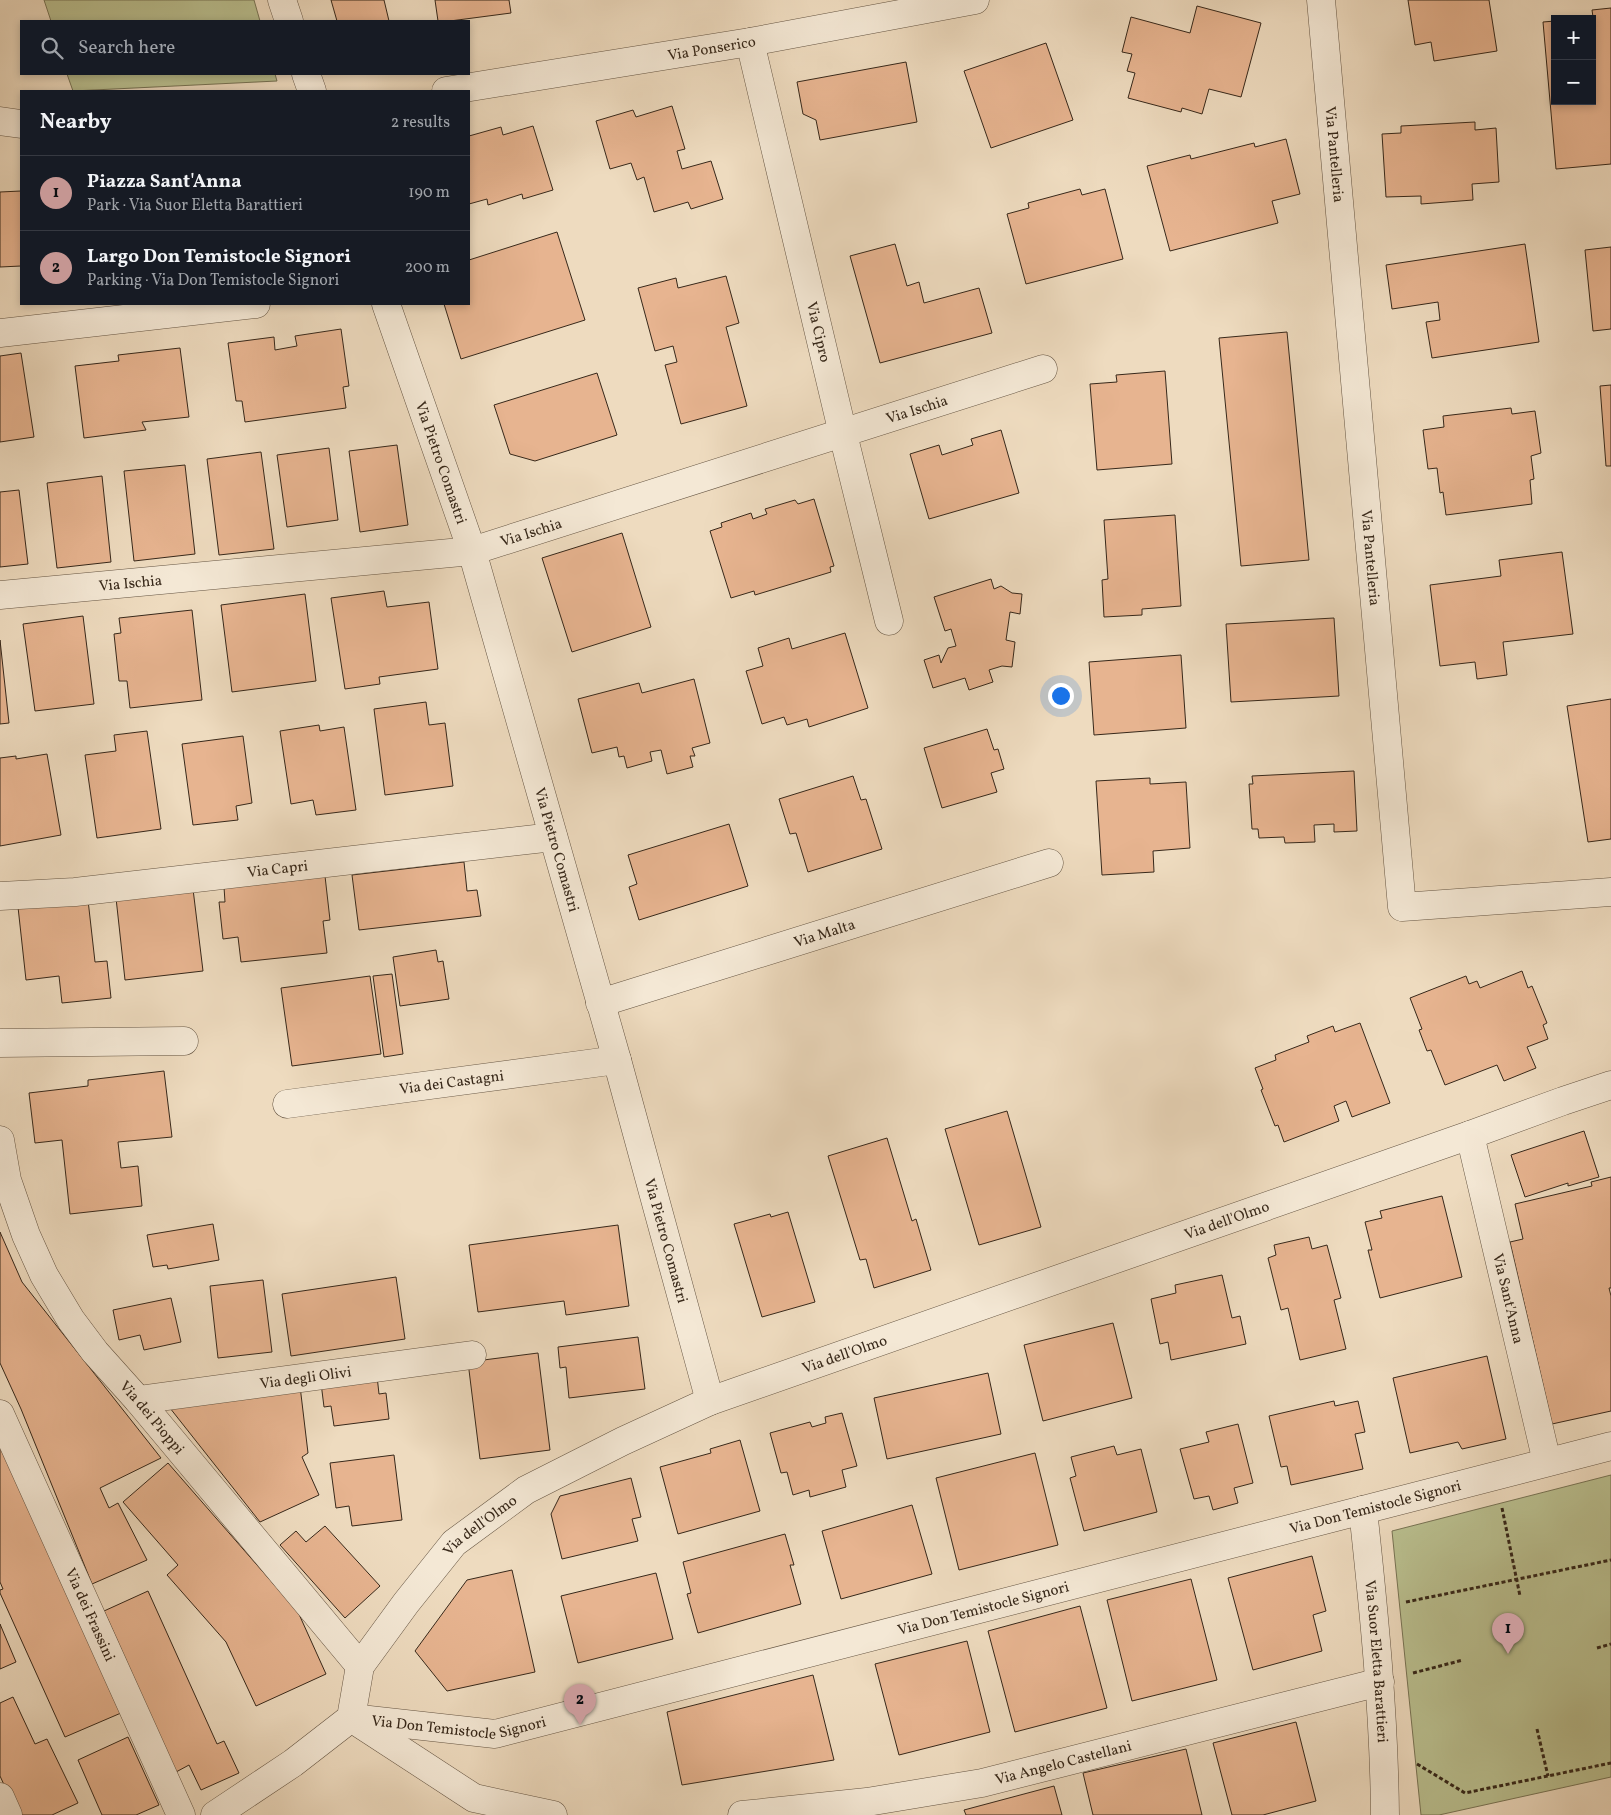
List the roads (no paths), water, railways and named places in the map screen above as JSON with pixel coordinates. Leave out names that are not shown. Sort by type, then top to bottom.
[{"type":"street","points":[[282,0],[289,20]]},
{"type":"street","name":"Via Ponserico","points":[[452,90],[750,42],[975,0]]},
{"type":"street","name":"Via Pantelleria","points":[[1321,0],[1402,908],[1611,892]]},
{"type":"street","name":"Via Cipro","points":[[750,42],[843,434],[890,621]]},
{"type":"street","points":[[306,75],[312,90]]},
{"type":"street","points":[[0,120],[20,124]]},
{"type":"street","points":[[0,334],[247,305]]},
{"type":"street","name":"Via Pietro Comastri","points":[[386,305],[472,552],[617,1060],[710,1401]]},
{"type":"street","name":"Via Ischia","points":[[0,596],[472,552],[1043,370]]},
{"type":"street","name":"Via Capri","points":[[0,896],[84,891],[554,837]]},
{"type":"street","name":"Via Malta","points":[[600,1003],[1049,863]]},
{"type":"street","points":[[0,1044],[184,1041]]},
{"type":"street","name":"Via dei Castagni","points":[[287,1104],[617,1060]]},
{"type":"street","name":"Via dell'Olmo","points":[[351,1718],[360,1666],[406,1603],[454,1543],[526,1490],[623,1441],[710,1401],[1611,1085]]},
{"type":"street","name":"Via Sant'Anna","points":[[1470,1135],[1547,1462]]},
{"type":"street","name":"Via dei Pioppi","points":[[0,1140],[3,1163],[26,1236],[44,1275],[82,1336],[138,1400],[360,1666]]},
{"type":"street","name":"Via degli Olivi","points":[[138,1400],[472,1355]]},
{"type":"street","name":"Via dei Frassini","points":[[0,1414],[181,1815]]},
{"type":"street","name":"Via Don Temistocle Signori","points":[[351,1718],[495,1734],[1611,1446]]},
{"type":"street","name":"Via Suor Eletta Barattieri","points":[[1363,1510],[1380,1682],[1384,1744],[1385,1815]]},
{"type":"street","name":"Via Angelo Castellani","points":[[742,1815],[866,1802],[982,1783],[1380,1682]]},
{"type":"street","points":[[215,1815],[293,1764],[351,1718],[474,1798],[553,1815]]},
{"type":"street","points":[[0,1797],[8,1815]]},
{"type":"place","name":"Piazza Sant'Anna","points":[[1508,1654]]},
{"type":"place","name":"Largo Don Temistocle Signori","points":[[580,1725]]}]
